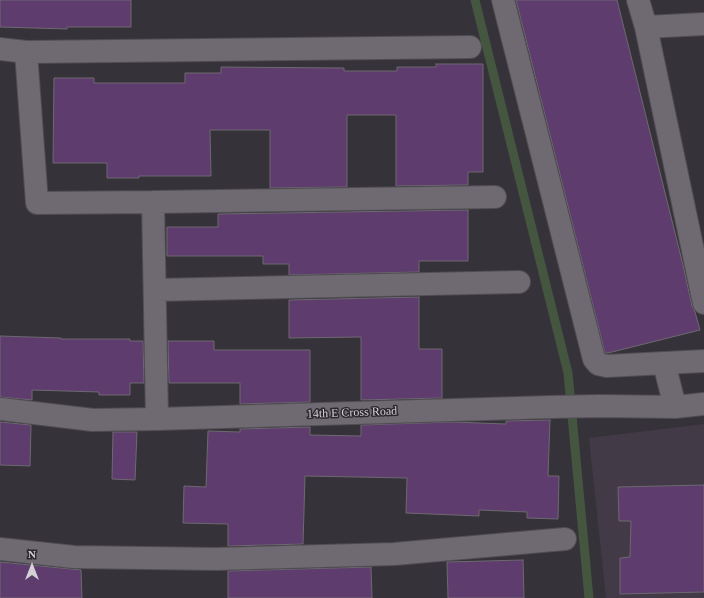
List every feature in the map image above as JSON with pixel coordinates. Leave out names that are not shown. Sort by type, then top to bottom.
[{"type":"street","points":[[503,0],[594,359],[598,364],[608,366],[704,361]]},
{"type":"street","points":[[638,0],[646,27],[704,303]]},
{"type":"street","points":[[646,27],[704,24]]},
{"type":"street","points":[[0,49],[26,52],[470,48]]},
{"type":"street","points":[[26,52],[37,204],[495,197]]},
{"type":"street","points":[[152,202],[156,290],[158,419]]},
{"type":"street","points":[[156,290],[519,282]]},
{"type":"street","points":[[664,364],[675,407]]},
{"type":"street","name":"14th E Cross Road","points":[[0,409],[93,420],[551,407],[675,407],[704,404]]},
{"type":"street","points":[[0,549],[74,556],[216,558],[394,554],[565,539]]},
{"type":"shaded area","points":[[704,424],[704,598],[606,598],[589,438]]},
{"type":"building","points":[[0,0],[131,0],[131,27],[67,27],[67,29],[0,27]]},
{"type":"building","points":[[516,0],[617,0],[692,306],[700,330],[605,353]]},
{"type":"building","points":[[436,64],[483,64],[483,172],[468,172],[468,185],[396,186],[396,115],[347,115],[347,187],[270,188],[270,130],[210,130],[211,176],[139,176],[139,178],[107,178],[107,163],[53,163],[54,78],[94,78],[94,83],[185,83],[185,73],[221,73],[221,67],[344,68],[344,71],[397,71],[397,67],[436,67]]},
{"type":"building","points":[[468,210],[468,261],[419,261],[419,272],[289,275],[289,264],[263,264],[263,256],[167,256],[167,227],[218,227],[218,214]]},
{"type":"building","points":[[419,297],[419,349],[442,349],[442,398],[361,400],[361,337],[289,338],[289,300]]},
{"type":"building","points":[[0,336],[61,339],[130,339],[130,341],[143,341],[144,383],[130,383],[130,395],[99,395],[99,392],[32,390],[32,400],[0,397]]},
{"type":"building","points":[[168,341],[214,341],[214,350],[310,350],[310,402],[240,404],[240,383],[169,383]]},
{"type":"building","points":[[550,420],[548,476],[559,476],[558,519],[527,518],[527,512],[479,510],[479,516],[406,513],[407,478],[305,476],[303,544],[228,546],[228,524],[183,523],[184,486],[206,487],[208,431],[240,432],[240,429],[310,427],[310,435],[361,436],[361,425],[453,422],[506,424],[506,421]]},
{"type":"building","points":[[0,422],[31,425],[30,466],[0,465]]},
{"type":"building","points":[[113,432],[137,432],[135,480],[112,479]]},
{"type":"building","points":[[704,485],[704,592],[620,594],[620,558],[630,557],[631,521],[619,521],[618,487]]},
{"type":"building","points":[[523,560],[524,598],[448,598],[447,562]]},
{"type":"building","points":[[0,562],[81,570],[82,598],[0,598]]},
{"type":"building","points":[[371,567],[372,598],[228,598],[228,571]]},
{"type":"waterway","points":[[475,0],[568,373],[589,598]]}]
